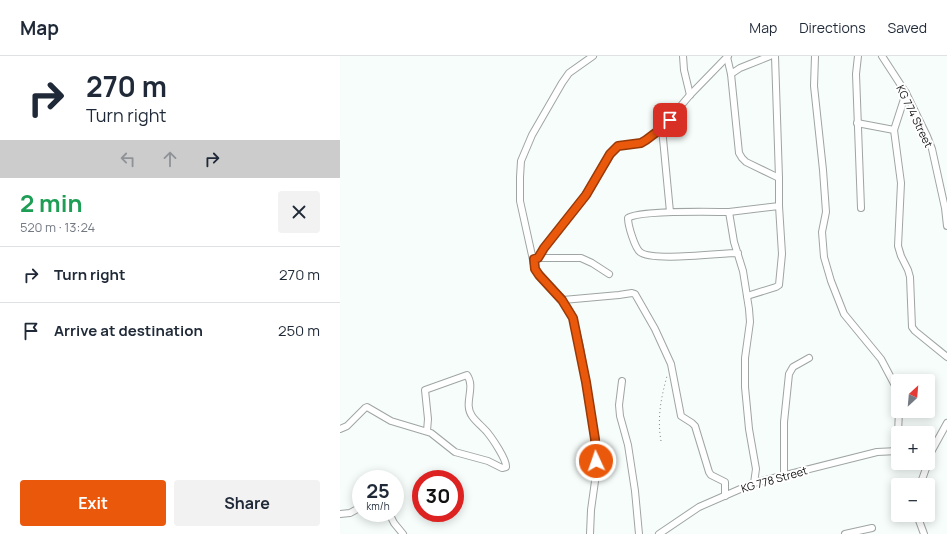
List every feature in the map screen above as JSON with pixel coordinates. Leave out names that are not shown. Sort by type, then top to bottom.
[{"type":"street","points":[[590,534],[591,510],[596,474],[595,439],[583,365],[573,318],[562,300],[535,269],[536,258],[520,201],[520,177],[522,162],[532,135],[562,83],[569,73],[593,56]]},
{"type":"street","points":[[683,56],[684,70],[690,95]]},
{"type":"street","points":[[536,258],[586,195],[610,154],[618,146],[641,143],[662,128],[690,95],[727,56]]},
{"type":"street","points":[[727,56],[731,74],[734,116],[739,153],[746,162],[779,178]]},
{"type":"street","points":[[731,74],[740,68],[770,56]]},
{"type":"street","points":[[747,296],[779,285],[782,254],[778,206],[779,178],[775,56]]},
{"type":"street","points":[[815,56],[814,86],[820,131],[826,212],[822,232],[824,257],[831,281],[844,314],[881,359],[891,378]]},
{"type":"street","points":[[858,56],[856,74],[861,208]]},
{"type":"street","name":"KG 774 Street","points":[[882,56],[906,93],[932,149],[945,208],[947,226]]},
{"type":"street","points":[[906,93],[894,130],[901,183],[898,246],[910,277],[911,323],[914,331],[947,357]]},
{"type":"street","points":[[857,123],[894,130]]},
{"type":"street","points":[[858,135],[870,126]]},
{"type":"street","points":[[662,128],[670,212]]},
{"type":"street","points":[[738,253],[654,256],[644,254],[640,252],[635,244],[628,218],[670,212],[729,212],[778,206]]},
{"type":"street","points":[[729,212],[734,242],[738,253],[747,296],[750,322],[745,358],[745,387],[749,430],[756,469],[754,483]]},
{"type":"street","points":[[536,258],[581,258],[609,274]]},
{"type":"street","points":[[562,300],[632,293],[635,294],[655,329],[671,364],[681,416],[695,426],[710,475],[724,482],[725,496]]},
{"type":"street","points":[[784,474],[784,422],[789,374],[794,367],[809,358]]},
{"type":"street","points":[[340,429],[347,426],[367,407],[391,421],[427,431],[455,452],[488,462],[497,467],[506,467],[506,461],[488,433],[471,413],[468,404],[471,384],[467,375],[426,390],[427,431]]},
{"type":"street","points":[[622,381],[619,405],[620,416],[628,445],[635,491],[639,534]]},
{"type":"street","points":[[935,443],[947,423]]},
{"type":"street","name":"KG 778 Street","points":[[659,534],[699,507],[754,483],[784,474],[877,452],[891,451]]},
{"type":"street","points":[[340,514],[352,512]]},
{"type":"street","points":[[394,522],[403,534]]},
{"type":"street","points":[[920,522],[924,534]]},
{"type":"street","points":[[845,534],[872,528]]},
{"type":"path","points":[[660,440],[659,412],[667,376]]},
{"type":"route","points":[[596,461],[595,439],[586,382],[573,318],[562,300],[535,269],[534,259],[538,258],[544,248],[586,195],[610,154],[618,146],[641,143],[662,128],[670,120]]}]
